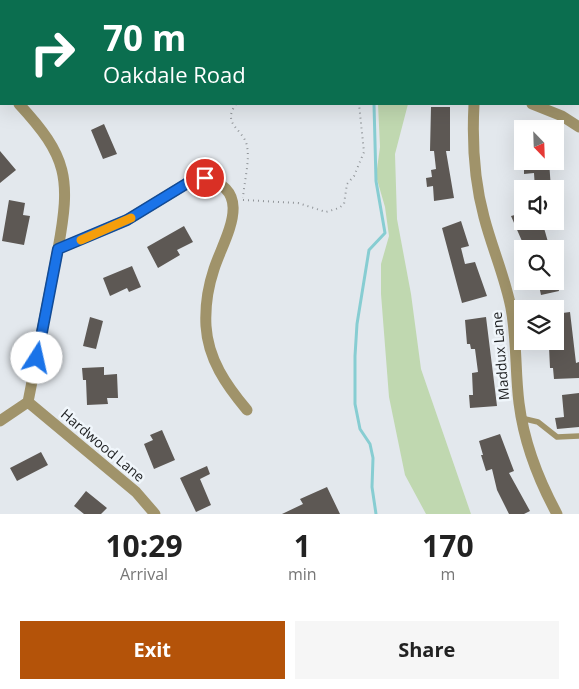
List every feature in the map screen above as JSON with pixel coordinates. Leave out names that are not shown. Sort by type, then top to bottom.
[{"type":"street","points":[[0,421],[28,402],[58,249],[66,193],[61,163],[49,139],[20,105]]},
{"type":"street","name":"Maddux Lane","points":[[474,105],[474,156],[477,187],[484,218],[508,294],[514,322],[521,418],[528,448],[537,474],[557,514]]},
{"type":"street","points":[[534,105],[562,116],[579,127]]},
{"type":"street","points":[[58,249],[127,220],[198,178],[213,180],[222,185],[229,192],[234,213],[210,284],[206,325],[209,345],[215,362],[223,379],[246,410]]},
{"type":"street","name":"Hardwood Lane","points":[[28,402],[136,492],[150,511]]},
{"type":"lane","points":[[521,418],[538,422],[557,438],[579,436]]},
{"type":"path","points":[[235,105],[232,110],[231,119],[247,145],[242,200],[298,203],[326,212],[339,208],[344,204],[347,184],[354,176],[364,152],[359,105]]},
{"type":"green space","points":[[378,105],[408,105],[395,154],[397,219],[411,294],[421,369],[471,514],[426,514],[405,475],[389,397],[381,294],[381,264],[389,236],[385,207],[376,176],[380,147]]},
{"type":"building","points":[[431,107],[450,107],[450,151],[446,151],[454,198],[434,201],[433,186],[427,187],[426,178],[432,177],[431,170],[436,169],[434,151],[430,151]]},
{"type":"building","points":[[104,124],[117,154],[103,159],[91,130]]},
{"type":"building","points":[[0,151],[16,170],[0,183]]},
{"type":"building","points":[[524,170],[550,170],[550,180],[534,180],[534,173],[524,174]]},
{"type":"building","points":[[9,200],[25,203],[23,215],[30,216],[24,245],[2,241]]},
{"type":"building","points":[[461,221],[469,246],[461,248],[465,264],[475,262],[487,296],[462,303],[442,228]]},
{"type":"building","points":[[184,226],[193,242],[177,250],[180,255],[158,268],[147,247]]},
{"type":"building","points":[[517,230],[545,230],[547,240],[522,240]]},
{"type":"building","points":[[132,266],[141,287],[129,292],[127,288],[110,296],[103,278]]},
{"type":"building","points":[[540,290],[559,290],[559,291],[541,295]]},
{"type":"building","points":[[570,312],[576,363],[579,362],[579,378],[554,379],[553,368],[550,368],[549,350],[564,350],[564,313]]},
{"type":"building","points":[[90,317],[103,321],[96,349],[83,346]]},
{"type":"building","points":[[486,317],[497,406],[470,408],[469,395],[473,395],[472,373],[478,372],[475,349],[471,349],[470,344],[467,344],[465,320]]},
{"type":"building","points":[[104,367],[104,375],[117,374],[118,398],[107,398],[108,404],[87,405],[86,380],[83,380],[82,368]]},
{"type":"building","points":[[579,393],[579,427],[557,429],[555,418],[564,417],[562,395]]},
{"type":"building","points":[[162,430],[175,460],[154,469],[144,444],[153,440],[150,435]]},
{"type":"building","points":[[500,434],[514,471],[509,473],[530,511],[524,514],[509,514],[497,490],[492,469],[486,471],[481,455],[483,455],[479,441]]},
{"type":"building","points":[[41,452],[48,465],[17,481],[10,468]]},
{"type":"building","points":[[207,466],[210,474],[200,479],[211,505],[196,512],[180,478]]},
{"type":"building","points":[[327,487],[340,514],[282,514],[303,504],[300,499]]},
{"type":"building","points":[[86,491],[107,508],[101,514],[84,514],[74,506]]},
{"type":"waterway","points":[[374,105],[376,181],[385,233],[369,250],[357,324],[355,404],[360,429],[370,444],[373,458],[372,487],[376,514]]},
{"type":"slow traffic","points":[[81,240],[131,218]]},
{"type":"route","points":[[37,358],[58,249],[127,220],[186,184],[198,178],[205,178]]}]
